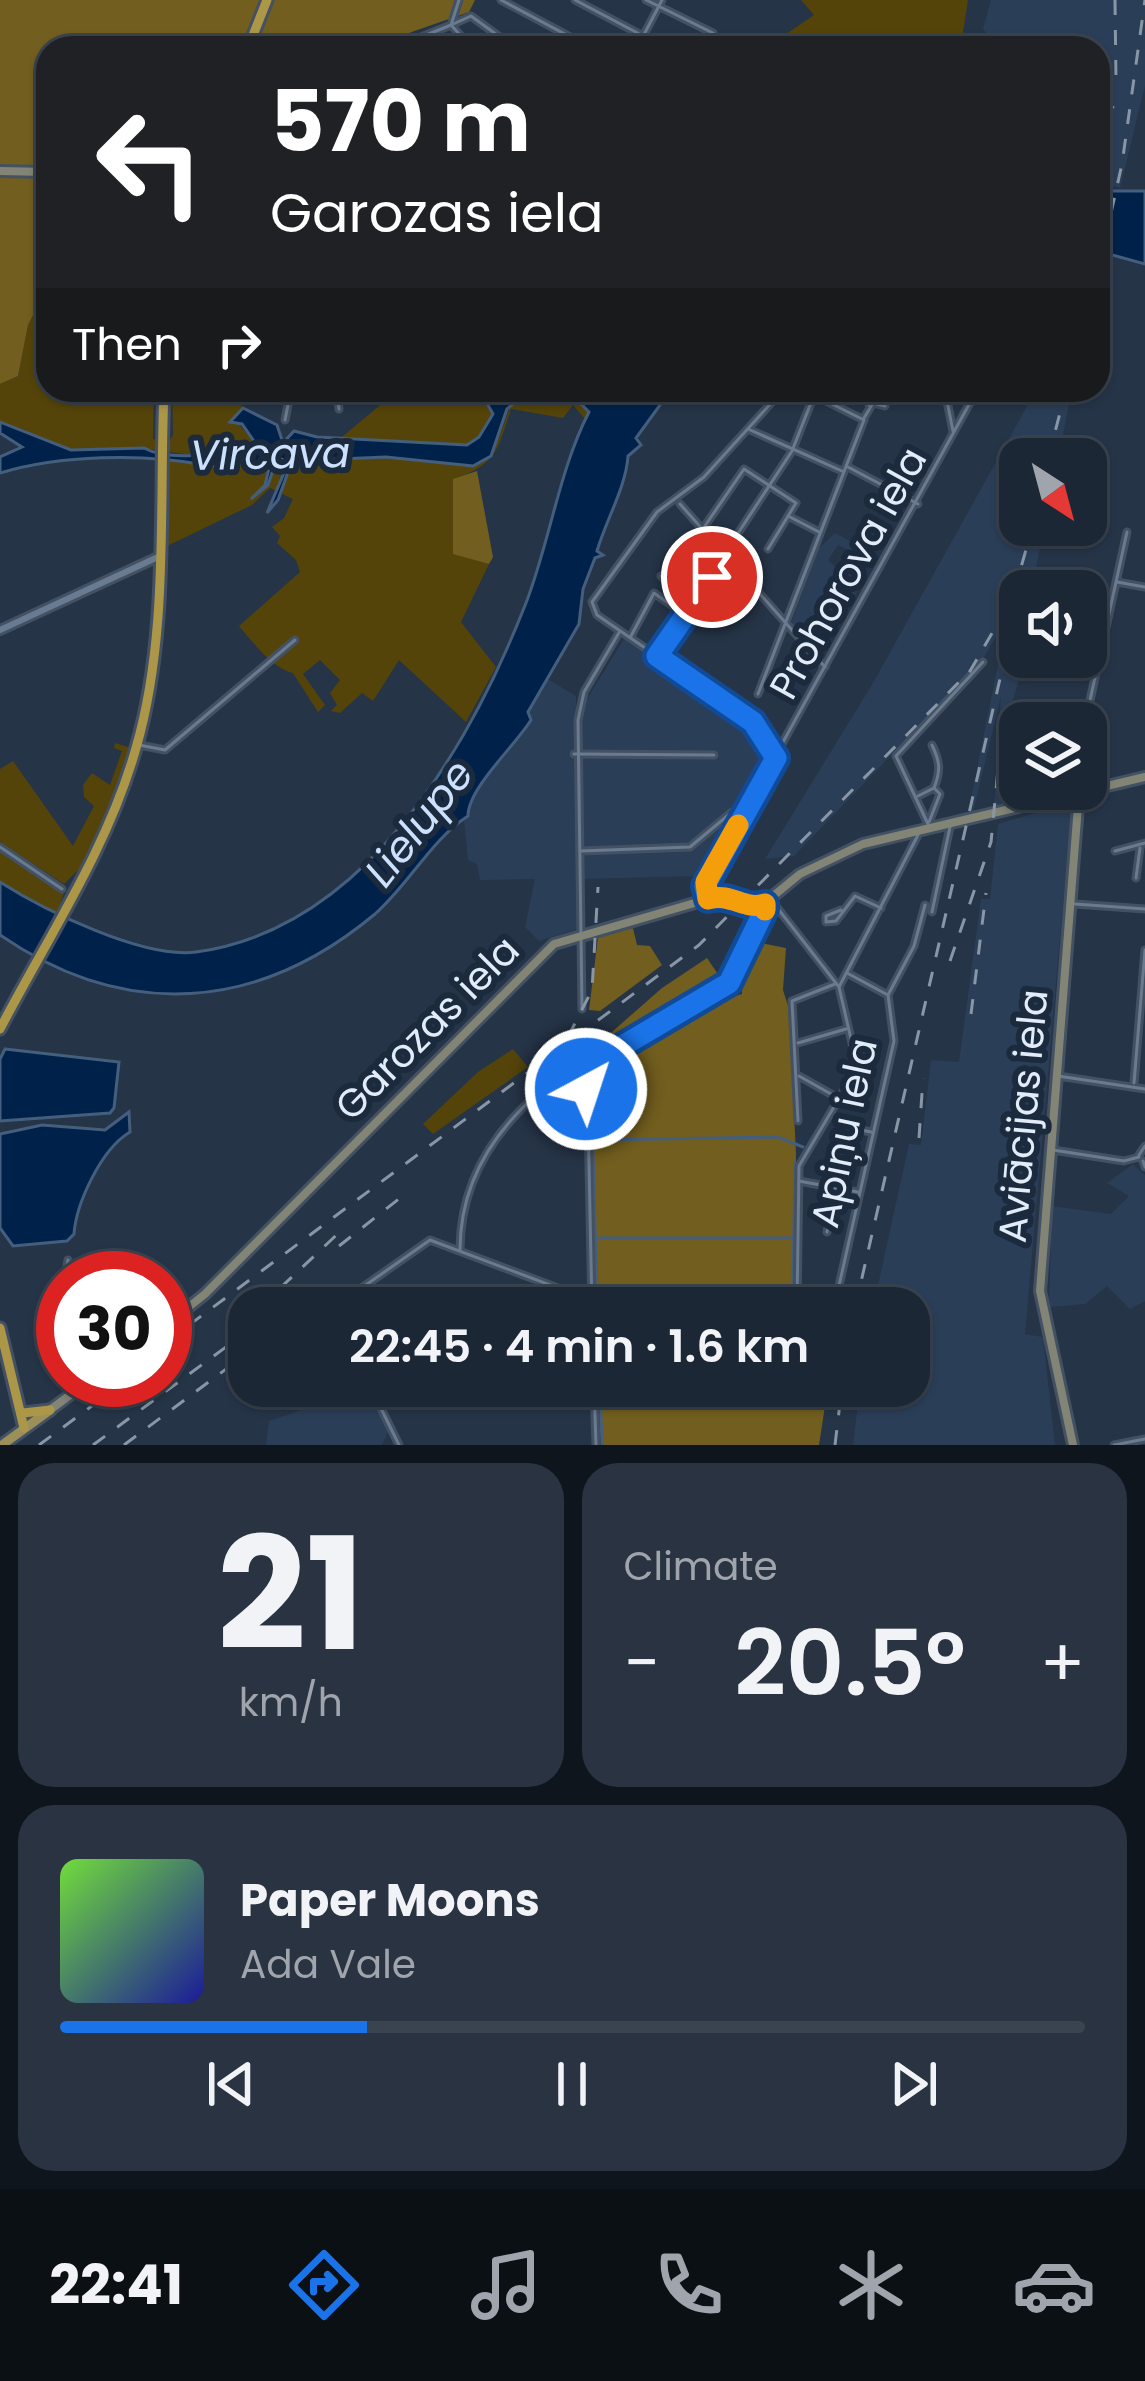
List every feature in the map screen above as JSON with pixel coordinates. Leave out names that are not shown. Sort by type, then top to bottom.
[{"type":"highway","points":[[253,36],[267,0]]},
{"type":"highway","points":[[0,1029],[67,891],[114,811],[137,745],[151,669],[164,402]]},
{"type":"highway","points":[[1,1335],[26,1427]]},
{"type":"highway","points":[[21,1409],[50,1410]]},
{"type":"main road","points":[[0,171],[36,172]]},
{"type":"main road","points":[[1107,785],[1145,777]]},
{"type":"main road","points":[[768,902],[800,874],[849,850],[1011,810]]},
{"type":"main road","name":"Aviācijas iela","points":[[1073,1445],[1040,1291],[1077,810]]},
{"type":"main road","name":"Garozas iela","points":[[192,1304],[545,952],[582,934],[708,899],[728,895],[752,907],[768,902]]},
{"type":"main road","points":[[2,1445],[54,1407]]},
{"type":"street","points":[[451,25],[459,0]]},
{"type":"street","points":[[501,0],[568,36]]},
{"type":"street","points":[[575,0],[644,36],[662,0]]},
{"type":"street","points":[[646,0],[713,34]]},
{"type":"street","points":[[424,36],[471,16],[498,36]]},
{"type":"street","points":[[451,25],[461,36]]},
{"type":"street","points":[[285,420],[289,402]]},
{"type":"street","points":[[338,402],[339,409]]},
{"type":"street","points":[[772,402],[678,502],[657,512],[592,601],[594,613],[753,722],[776,758]]},
{"type":"street","points":[[657,656],[772,484],[792,451],[811,402]]},
{"type":"street","points":[[831,402],[864,420]]},
{"type":"street","points":[[758,694],[870,402]]},
{"type":"street","points":[[869,406],[875,402],[885,406]]},
{"type":"street","points":[[947,402],[952,413],[948,426],[955,433]]},
{"type":"street","name":"Prohorova iela","points":[[708,899],[706,882],[971,402]]},
{"type":"street","points":[[748,429],[918,504]]},
{"type":"street","points":[[687,552],[742,470],[795,500],[768,549]]},
{"type":"street","points":[[678,502],[826,668]]},
{"type":"street","points":[[788,516],[820,532]]},
{"type":"street","points":[[1089,702],[1126,532]]},
{"type":"street","points":[[0,630],[158,557]]},
{"type":"street","points":[[661,576],[693,604]]},
{"type":"street","points":[[1115,581],[1145,587]]},
{"type":"street","points":[[630,638],[654,592],[686,615]]},
{"type":"street","points":[[582,1009],[576,754],[581,698],[620,631]]},
{"type":"street","points":[[137,745],[165,750],[295,640]]},
{"type":"street","points":[[925,830],[897,753],[983,662]]},
{"type":"street","points":[[932,745],[940,762],[934,788]]},
{"type":"street","points":[[576,754],[714,754]]},
{"type":"street","points":[[798,1121],[793,1000],[837,985],[848,973],[938,805],[939,787],[915,797]]},
{"type":"street","points":[[579,851],[690,847],[717,831],[732,812],[743,817]]},
{"type":"street","points":[[932,912],[950,827]]},
{"type":"street","points":[[1115,850],[1142,844],[1136,878]]},
{"type":"street","points":[[0,847],[67,891]]},
{"type":"street","points":[[841,910],[855,896],[882,909]]},
{"type":"street","points":[[460,1252],[459,1224],[478,1164],[496,1136],[567,1071],[589,1068],[729,983],[768,902],[837,985],[854,1052],[839,1099],[799,1166],[797,1287]]},
{"type":"street","points":[[1070,903],[1145,909]]},
{"type":"street","name":"Apiņu iela","points":[[839,1287],[894,1041],[887,994],[914,946],[925,905]]},
{"type":"street","points":[[1134,1083],[1145,950]]},
{"type":"street","points":[[545,952],[554,960]]},
{"type":"street","points":[[848,973],[887,994]]},
{"type":"street","points":[[796,1043],[850,1028]]},
{"type":"street","points":[[589,1068],[592,1287]]},
{"type":"street","points":[[797,1075],[839,1099]]},
{"type":"street","points":[[1056,1076],[1134,1083],[1145,1089]]},
{"type":"street","points":[[827,1232],[832,1185],[848,1130],[873,1132]]},
{"type":"street","points":[[1051,1150],[1143,1161],[1145,1148]]},
{"type":"street","points":[[799,1181],[860,1192]]},
{"type":"street","points":[[363,1287],[430,1240],[549,1287]]},
{"type":"street","points":[[384,1407],[399,1445]]},
{"type":"street","points":[[595,1407],[596,1445]]},
{"type":"street","points":[[1114,1445],[1145,1439]]},
{"type":"shaded area","points":[[0,0],[475,0],[469,12],[400,36],[36,36],[36,309],[28,325],[18,376],[0,384]]},
{"type":"shaded area","points":[[801,0],[968,0],[966,36],[783,36],[814,15]]},
{"type":"shaded area","points":[[991,0],[1145,0],[1145,86],[1120,188],[1110,186],[1110,36],[992,36],[983,29]]},
{"type":"shaded area","points":[[36,309],[36,402],[154,402],[153,439],[168,443],[173,435],[172,402],[236,402],[247,409],[237,422],[259,448],[191,455],[143,448],[71,450],[0,422],[0,384],[18,376],[28,325]]},
{"type":"shaded area","points":[[384,402],[486,402],[493,414],[479,437],[466,445],[342,437]]},
{"type":"shaded area","points":[[512,402],[571,402],[585,405],[590,412],[585,419],[573,405],[563,418],[511,409],[493,454],[479,468],[453,480],[453,553],[489,564],[461,622],[496,667],[466,722],[399,660],[373,701],[362,693],[340,713],[331,711],[337,705],[330,693],[340,680],[320,660],[303,674],[325,705],[318,712],[293,673],[271,661],[239,626],[300,572],[296,560],[277,543],[280,536],[272,527],[284,518],[293,499],[270,488],[252,505],[163,548],[169,460],[206,466],[271,460],[265,486],[255,493],[268,485],[277,458],[290,461],[287,470],[292,461],[386,457],[473,466],[494,451]]},
{"type":"shaded area","points":[[1029,402],[1070,402],[1062,438],[1009,438]]},
{"type":"shaded area","points":[[999,457],[999,546],[1041,546],[1035,570],[999,570],[999,631],[982,661],[794,856],[765,859],[873,683]]},
{"type":"shaded area","points":[[477,471],[493,557],[489,564],[453,554],[453,479]]},
{"type":"shaded area","points":[[835,533],[870,552],[866,559],[838,545],[828,560],[858,590],[854,596],[841,591],[819,619],[823,629],[805,643],[790,626],[818,549]]},
{"type":"shaded area","points":[[625,637],[753,724],[768,749],[701,876],[582,879],[582,707]]},
{"type":"shaded area","points":[[999,660],[999,678],[1020,678],[1012,702],[1001,702],[1001,696],[972,817],[967,818]]},
{"type":"shaded area","points":[[546,678],[576,696],[577,929],[539,941],[525,927],[535,879],[480,880],[477,864],[468,860],[464,820],[468,801],[509,749]]},
{"type":"shaded area","points":[[999,728],[999,807],[994,808]]},
{"type":"shaded area","points":[[115,743],[131,748],[110,809],[79,869],[64,884],[0,842],[0,769],[13,761],[73,846],[94,806],[84,797],[83,785],[92,773],[110,785],[122,751],[114,748]]},
{"type":"shaded area","points":[[1045,810],[1071,814],[1025,1334],[1043,1337],[1055,1445],[853,1445],[858,1407],[930,1407],[930,1287],[878,1287],[909,1144],[921,1145],[931,1060],[959,1062],[981,899],[990,899],[998,824]]},
{"type":"shaded area","points":[[0,850],[64,893],[57,913],[0,882]]},
{"type":"shaded area","points":[[633,928],[637,945],[650,946],[662,965],[600,1011],[589,1010],[598,937]]},
{"type":"shaded area","points":[[755,942],[786,948],[783,990],[789,1009],[796,1154],[793,1287],[597,1287],[592,1076],[716,1002],[742,994],[742,969]]},
{"type":"shaded area","points":[[707,958],[724,983],[595,1059],[589,1052],[662,988]]},
{"type":"shaded area","points":[[513,1049],[528,1067],[433,1134],[423,1124],[478,1072]]},
{"type":"shaded area","points":[[1133,1164],[1145,1175],[1145,1301],[1130,1309],[1107,1286],[1085,1304],[1049,1307],[1052,1206],[1111,1214],[1129,1196],[1107,1183]]},
{"type":"shaded area","points":[[310,1407],[376,1407],[389,1430],[382,1445],[266,1445],[269,1421]]},
{"type":"shaded area","points":[[601,1407],[825,1407],[819,1445],[602,1445]]},
{"type":"water","points":[[1110,191],[1145,191],[1145,264],[1110,254]]},
{"type":"water","name":"Vircava","points":[[486,402],[516,402],[507,409],[491,456],[473,466],[386,457],[292,461],[278,500],[267,513],[289,461],[277,458],[268,485],[251,499],[265,485],[271,460],[213,466],[102,458],[49,462],[0,473],[0,457],[22,447],[0,433],[0,422],[71,450],[144,448],[170,455],[200,455],[258,447],[242,424],[230,422],[243,408],[277,425],[283,443],[294,431],[317,437],[467,445],[479,437],[493,414]]},
{"type":"water","name":"Lielupe","points":[[568,402],[662,402],[636,438],[641,445],[628,456],[597,551],[603,555],[595,558],[583,589],[579,624],[528,712],[531,720],[484,780],[468,816],[443,837],[375,914],[330,947],[285,971],[190,994],[143,992],[95,982],[47,963],[0,935],[0,882],[67,918],[122,940],[196,952],[256,936],[311,908],[360,870],[441,771],[502,659],[526,603],[570,458],[589,412],[581,404]]},
{"type":"water","points":[[5,1049],[119,1062],[114,1108],[110,1113],[0,1121],[0,1059]]},
{"type":"water","points":[[129,1112],[130,1132],[109,1151],[92,1179],[74,1234],[67,1241],[13,1246],[0,1228],[0,1134],[42,1125],[105,1130]]},
{"type":"waterway","points":[[591,1076],[597,1287]]},
{"type":"waterway","points":[[594,1140],[778,1137],[803,1147]]},
{"type":"waterway","points":[[793,1282],[795,1163]]},
{"type":"waterway","points":[[597,1238],[794,1238]]},
{"type":"waterway","points":[[601,1407],[602,1445]]},
{"type":"railway","points":[[1115,0],[1116,81]]},
{"type":"railway","points":[[1110,218],[1145,0]]},
{"type":"railway","points":[[1110,121],[1113,106]]},
{"type":"railway","points":[[1053,438],[1063,402]]},
{"type":"railway","points":[[192,1323],[699,945],[970,671],[1012,599],[1027,546]]},
{"type":"railway","points":[[860,1287],[1000,678]]},
{"type":"railway","points":[[950,961],[991,842],[999,759]]},
{"type":"railway","points":[[568,1037],[592,990],[598,887]]},
{"type":"railway","points":[[971,1014],[986,893]]},
{"type":"railway","points":[[919,1138],[923,1078]]},
{"type":"railway","points":[[339,1246],[400,1198]]},
{"type":"railway","points":[[281,1287],[346,1226]]},
{"type":"railway","points":[[93,1445],[228,1345]]},
{"type":"railway","points":[[124,1445],[228,1368]]},
{"type":"railway","points":[[39,1445],[90,1407]]},
{"type":"railway","points":[[835,1445],[840,1407]]},
{"type":"slow traffic","points":[[738,825],[706,882],[708,899],[728,895],[752,907],[765,904],[765,910]]},
{"type":"route","points":[[586,1089],[586,1073],[592,1064],[729,983],[765,909],[765,904],[752,907],[728,895],[708,899],[705,886],[776,758],[753,722],[657,656],[712,577]]}]
